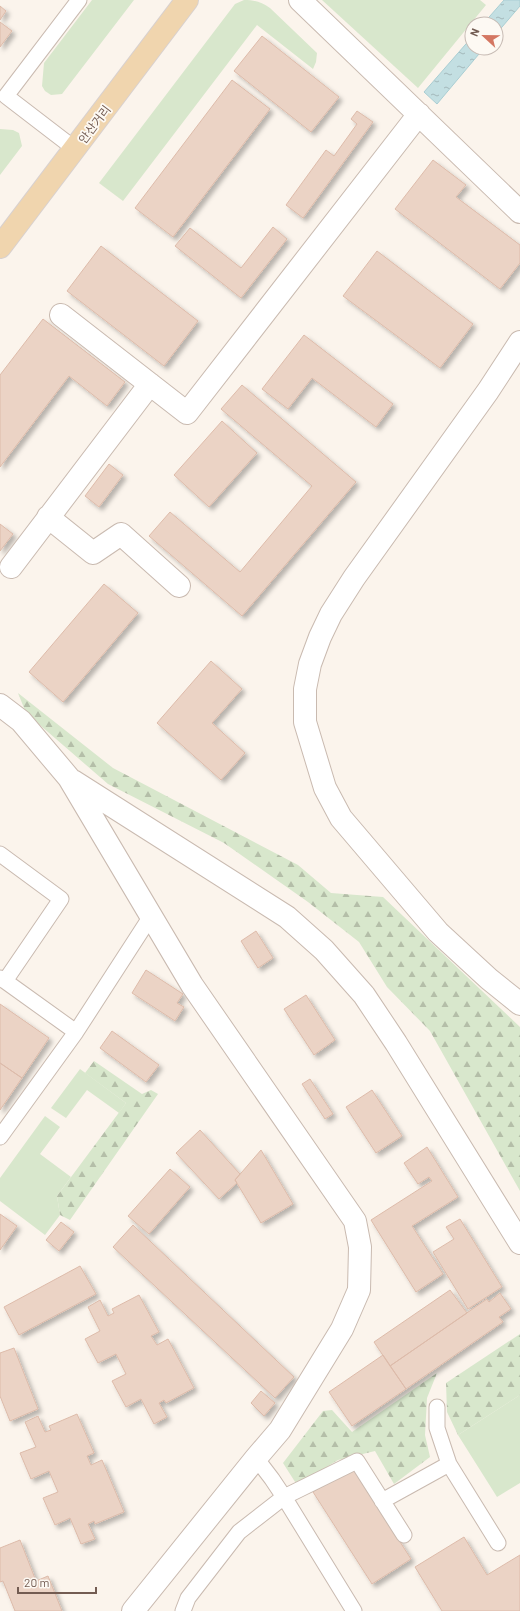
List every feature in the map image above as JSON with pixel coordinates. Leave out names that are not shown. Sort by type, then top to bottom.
[{"type":"main road","name":"안산거리","points":[[0,247],[187,0]]},
{"type":"street","points":[[300,0],[520,212]]},
{"type":"street","points":[[61,315],[188,413],[419,114]]},
{"type":"street","points":[[520,342],[488,391],[354,578],[331,614],[320,637],[310,664],[305,689],[305,722],[325,788],[341,818],[438,932],[489,979],[520,1004]]},
{"type":"street","points":[[11,567],[150,384]]},
{"type":"street","points":[[48,517],[93,553],[121,534],[179,586]]},
{"type":"street","points":[[0,705],[21,722],[69,778],[192,985],[355,1222],[360,1247],[359,1290],[342,1329],[280,1430],[133,1611]]},
{"type":"street","points":[[69,778],[287,917],[324,950],[364,995],[396,1043],[520,1243]]},
{"type":"lane","points":[[75,149],[3,100],[79,0]]},
{"type":"lane","points":[[0,854],[61,899],[2,980],[76,1032]]},
{"type":"lane","points":[[0,1137],[76,1032],[151,916]]},
{"type":"lane","points":[[437,1406],[437,1428],[449,1464],[498,1543]]},
{"type":"lane","points":[[256,1458],[284,1497],[354,1611]]},
{"type":"lane","points":[[183,1611],[188,1598],[239,1532],[284,1497],[356,1461],[404,1535]]},
{"type":"lane","points":[[382,1501],[449,1464]]},
{"type":"green space","points":[[92,0],[134,0],[62,94],[51,95],[45,91],[42,86],[44,63]]},
{"type":"green space","points":[[244,0],[258,2],[270,8],[317,53],[316,62],[313,69],[257,25],[123,201],[99,183],[235,4]]},
{"type":"green space","points":[[322,0],[480,0],[486,5],[477,16],[464,16],[464,32],[418,88]]},
{"type":"green space","points":[[0,129],[13,130],[19,133],[22,146],[0,175]]},
{"type":"green space","points":[[18,693],[113,768],[298,865],[331,893],[383,897],[520,1027],[520,1191],[430,1031],[387,987],[359,942],[308,902],[224,843],[108,784],[26,713]]},
{"type":"green space","points":[[94,1061],[142,1094],[151,1090],[158,1094],[70,1220],[60,1215],[57,1196],[126,1103],[85,1073]]},
{"type":"green space","points":[[80,1069],[126,1103],[119,1113],[87,1090],[66,1118],[51,1108]]},
{"type":"green space","points":[[45,1116],[60,1127],[40,1154],[71,1177],[57,1196],[60,1215],[45,1235],[0,1201],[0,1178]]},
{"type":"green space","points":[[520,1334],[520,1395],[458,1435],[447,1412],[446,1383]]},
{"type":"green space","points":[[437,1373],[427,1398],[425,1435],[430,1457],[394,1484],[375,1451],[338,1460],[297,1485],[283,1463],[323,1411],[332,1410],[352,1432]]},
{"type":"green space","points":[[520,1395],[520,1483],[497,1497],[458,1435]]},
{"type":"water","points":[[504,0],[520,0],[520,6],[504,25],[504,16],[490,16]]},
{"type":"water","points":[[464,46],[464,56],[477,56],[437,104],[424,92]]},
{"type":"building","points":[[0,6],[6,11],[0,20]]},
{"type":"building","points":[[0,22],[12,31],[0,47]]},
{"type":"building","points":[[262,36],[339,97],[311,132],[234,71]]},
{"type":"building","points":[[232,80],[270,109],[173,237],[135,208]]},
{"type":"building","points":[[357,111],[373,122],[303,218],[286,205],[326,150],[334,156],[357,124],[351,119]]},
{"type":"building","points":[[433,160],[466,185],[456,197],[520,245],[520,263],[500,289],[395,209]]},
{"type":"building","points":[[273,227],[287,239],[241,298],[175,246],[190,228],[241,268]]},
{"type":"building","points":[[101,246],[198,321],[164,366],[67,291]]},
{"type":"building","points":[[377,251],[473,324],[440,368],[343,296]]},
{"type":"building","points":[[43,319],[125,382],[107,406],[69,376],[0,467],[0,375]]},
{"type":"building","points":[[304,335],[393,404],[376,427],[312,378],[288,409],[262,389]]},
{"type":"building","points":[[242,385],[356,482],[242,616],[149,536],[170,512],[240,572],[312,486],[221,409]]},
{"type":"building","points":[[222,421],[257,453],[209,507],[174,475]]},
{"type":"building","points":[[109,464],[123,475],[99,507],[85,496]]},
{"type":"building","points":[[0,524],[13,534],[0,551]]},
{"type":"building","points":[[104,584],[138,613],[63,702],[29,672]]},
{"type":"building","points":[[211,661],[242,689],[212,723],[245,753],[221,780],[157,723]]},
{"type":"building","points":[[256,931],[273,958],[258,968],[241,941]]},
{"type":"building","points":[[146,970],[183,994],[177,1003],[184,1007],[175,1021],[132,993]]},
{"type":"building","points":[[306,995],[335,1040],[314,1055],[284,1009]]},
{"type":"building","points":[[0,1004],[49,1038],[22,1078],[0,1063]]},
{"type":"building","points":[[112,1031],[159,1065],[146,1082],[100,1048]]},
{"type":"building","points":[[0,1063],[22,1078],[0,1110]]},
{"type":"building","points":[[310,1079],[333,1114],[325,1119],[302,1084]]},
{"type":"building","points":[[372,1090],[402,1136],[376,1153],[346,1107]]},
{"type":"building","points":[[200,1130],[240,1174],[235,1180],[237,1183],[219,1199],[176,1153]]},
{"type":"building","points":[[427,1147],[458,1197],[412,1226],[443,1274],[416,1292],[371,1220],[432,1181],[429,1177],[418,1184],[404,1163]]},
{"type":"building","points":[[261,1150],[293,1204],[261,1223],[235,1180]]},
{"type":"building","points":[[170,1169],[190,1187],[149,1234],[128,1216]]},
{"type":"building","points":[[0,1214],[17,1226],[0,1250]]},
{"type":"building","points":[[460,1219],[502,1287],[468,1309],[433,1252],[454,1239],[446,1227]]},
{"type":"building","points":[[61,1222],[74,1232],[59,1251],[46,1240]]},
{"type":"building","points":[[133,1225],[294,1377],[275,1398],[113,1247]]},
{"type":"building","points":[[80,1266],[96,1294],[19,1335],[4,1307]]},
{"type":"building","points":[[450,1290],[467,1313],[390,1366],[374,1342]]},
{"type":"building","points":[[500,1293],[511,1309],[499,1317],[503,1322],[406,1389],[390,1366],[487,1299],[489,1302]]},
{"type":"building","points":[[139,1295],[159,1332],[151,1336],[157,1345],[168,1339],[194,1388],[166,1403],[164,1400],[159,1403],[167,1417],[154,1424],[141,1399],[126,1407],[112,1381],[126,1374],[116,1354],[98,1363],[85,1339],[100,1331],[88,1307],[100,1300],[108,1316],[114,1313],[112,1309]]},
{"type":"building","points":[[14,1348],[38,1409],[10,1421],[0,1396],[0,1353]]},
{"type":"building","points":[[383,1355],[406,1389],[352,1426],[329,1392]]},
{"type":"building","points":[[261,1391],[275,1403],[264,1416],[251,1403]]},
{"type":"building","points":[[77,1414],[94,1453],[87,1456],[91,1465],[102,1460],[124,1512],[95,1524],[94,1521],[88,1524],[95,1539],[81,1544],[70,1518],[55,1525],[43,1498],[58,1492],[49,1471],[31,1479],[20,1453],[36,1447],[25,1422],[38,1416],[45,1432],[51,1430],[49,1426]]},
{"type":"building","points":[[352,1467],[411,1559],[372,1584],[313,1492]]},
{"type":"building","points":[[464,1537],[487,1575],[520,1555],[520,1611],[442,1611],[415,1567]]},
{"type":"building","points":[[20,1540],[36,1581],[48,1576],[62,1611],[15,1611],[3,1581],[0,1582],[0,1548]]}]
